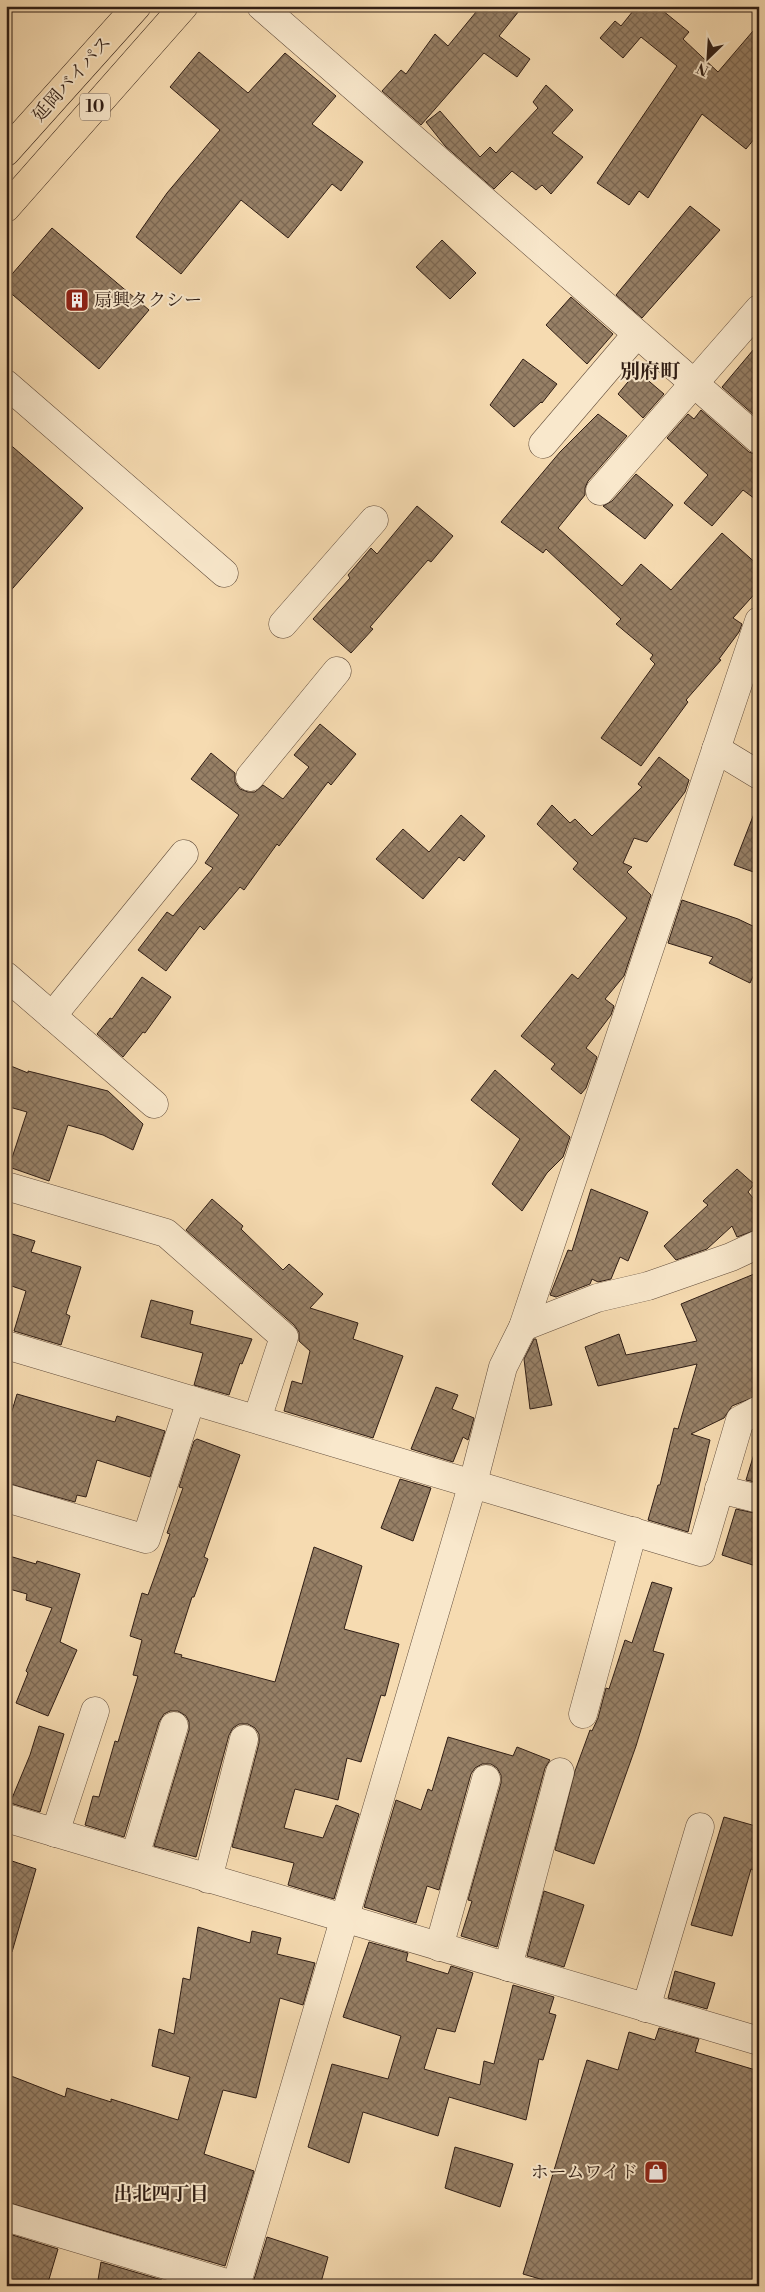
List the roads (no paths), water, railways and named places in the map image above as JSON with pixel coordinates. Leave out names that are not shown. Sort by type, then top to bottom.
[{"type":"highway","name":"延岡バイパス","points":[[6,152],[137,6]]},
{"type":"highway","name":"延岡バイパス","points":[[6,208],[184,6]]},
{"type":"street","points":[[261,6],[759,440]]},
{"type":"street","points":[[600,491],[759,309]]},
{"type":"street","points":[[543,444],[636,334]]},
{"type":"street","points":[[6,384],[224,572]]},
{"type":"street","points":[[283,624],[374,520]]},
{"type":"street","points":[[6,2217],[236,2286],[343,1918],[473,1483],[503,1367],[523,1327],[759,621]]},
{"type":"street","points":[[250,777],[337,671]]},
{"type":"street","points":[[716,749],[759,776]]},
{"type":"street","points":[[52,1016],[184,854]]},
{"type":"street","points":[[6,976],[154,1104]]},
{"type":"street","points":[[6,1186],[166,1233],[284,1337],[257,1420]]},
{"type":"street","points":[[523,1327],[597,1298],[648,1286],[731,1257],[759,1244]]},
{"type":"street","points":[[6,1345],[701,1552],[740,1420],[759,1410]]},
{"type":"street","points":[[6,1498],[146,1539],[191,1400]]},
{"type":"street","points":[[720,1489],[759,1500]]},
{"type":"street","points":[[583,1714],[634,1531]]},
{"type":"street","points":[[55,1833],[95,1711]]},
{"type":"street","points":[[135,1856],[174,1726]]},
{"type":"street","points":[[208,1879],[244,1739]]},
{"type":"street","points":[[508,1967],[560,1772]]},
{"type":"street","points":[[439,1947],[486,1779]]},
{"type":"street","points":[[6,1818],[759,2041]]},
{"type":"street","points":[[646,2008],[700,1827]]},
{"type":"place","name":"扇興タクシー","points":[[77,300]]},
{"type":"place","name":"ホームワイド","points":[[656,2172]]},
{"type":"district","name":"別府町","points":[[650,372]]},
{"type":"district","name":"出北四丁目","points":[[161,2194]]}]
